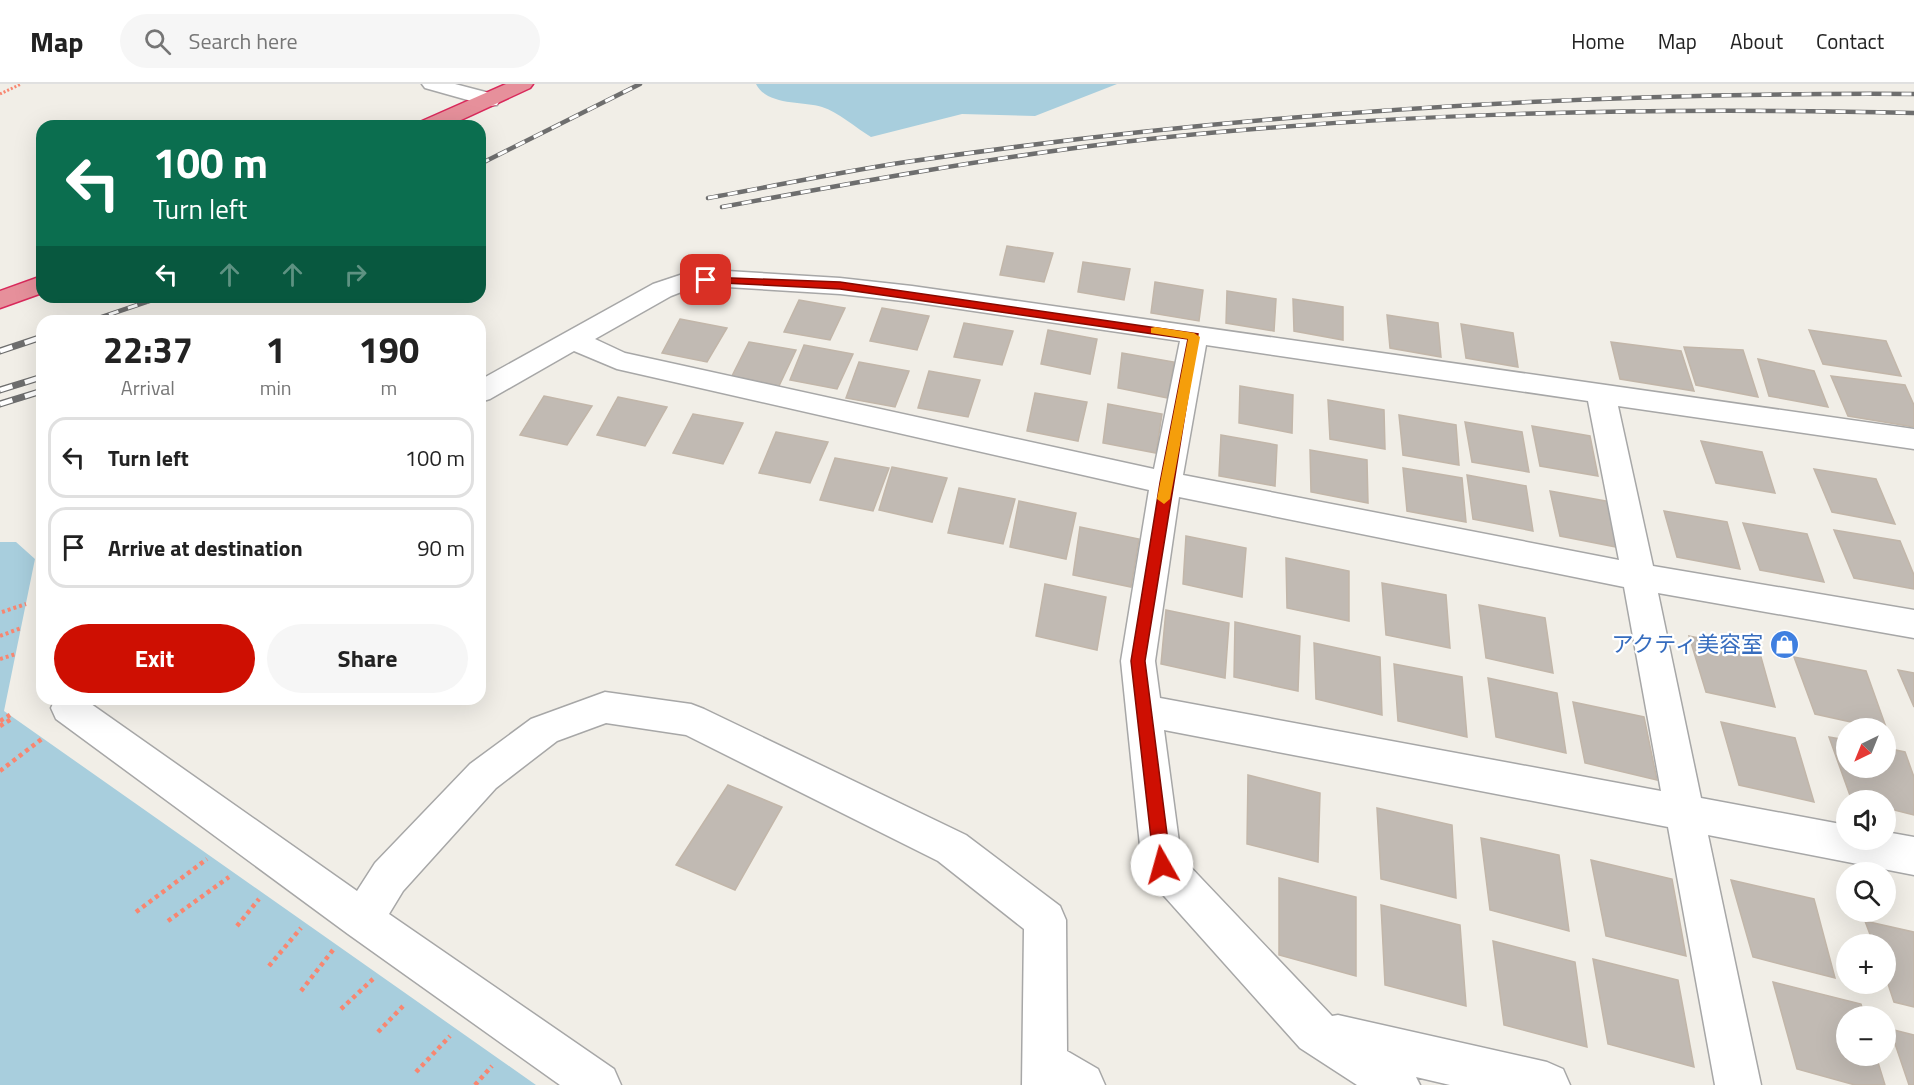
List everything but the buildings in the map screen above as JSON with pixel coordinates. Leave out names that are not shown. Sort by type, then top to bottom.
[{"type":"highway","points":[[444,120],[523,84]]},
{"type":"highway","points":[[0,300],[36,286]]},
{"type":"street","points":[[432,84],[489,100]]},
{"type":"street","points":[[486,389],[576,341],[662,290],[686,281],[727,279],[900,292],[1194,337],[1914,440]]},
{"type":"street","points":[[1194,337],[1166,483],[1138,661],[1162,865],[1316,1032],[1397,1085]]},
{"type":"street","points":[[576,341],[617,360],[1166,483],[1640,577],[1914,624]]},
{"type":"street","points":[[1601,394],[1640,577],[1683,812],[1738,1085]]},
{"type":"street","points":[[350,933],[390,877],[483,776],[544,730],[605,707],[691,720],[952,848],[1046,920],[1045,1074],[1082,1085]]},
{"type":"street","points":[[69,708],[350,933],[598,1085]]},
{"type":"street","points":[[1142,710],[1914,856]]},
{"type":"street","points":[[1316,1032],[1547,1085]]},
{"type":"path","points":[[0,94],[21,84]]},
{"type":"path","points":[[2,612],[26,604]]},
{"type":"path","points":[[0,636],[21,628]]},
{"type":"path","points":[[0,659],[16,654]]},
{"type":"path","points":[[0,721],[11,716],[0,726]]},
{"type":"path","points":[[0,771],[43,738]]},
{"type":"path","points":[[136,912],[210,856]]},
{"type":"path","points":[[168,921],[234,873]]},
{"type":"path","points":[[237,926],[264,893]]},
{"type":"path","points":[[269,966],[306,923]]},
{"type":"path","points":[[301,991],[350,933]]},
{"type":"path","points":[[341,1009],[378,974]]},
{"type":"path","points":[[378,1032],[412,997]]},
{"type":"path","points":[[416,1072],[457,1029]]},
{"type":"path","points":[[475,1085],[499,1059]]},
{"type":"water","points":[[756,84],[1117,84],[1035,116],[962,114],[871,137],[828,109],[776,99],[761,91]]},
{"type":"water","points":[[0,542],[16,542],[35,559],[4,711],[536,1085],[0,1085]]},
{"type":"railway","points":[[486,161],[640,84]]},
{"type":"railway","points":[[708,198],[906,162],[1157,130],[1283,118],[1408,109],[1661,97],[1914,94]]},
{"type":"railway","points":[[722,207],[918,172],[1065,149],[1314,124],[1414,118],[1614,112],[1914,113]]},
{"type":"railway","points":[[108,315],[143,303]]},
{"type":"railway","points":[[0,351],[36,339]]},
{"type":"railway","points":[[0,390],[36,379]]},
{"type":"railway","points":[[0,404],[36,393]]},
{"type":"slow traffic","points":[[1155,331],[1194,337],[1164,499]]},
{"type":"place","name":"アクティ美容室","points":[[1784,644]]},
{"type":"route","points":[[706,280],[727,279],[840,286],[912,294],[1194,337],[1166,483],[1138,661],[1162,865]]}]
